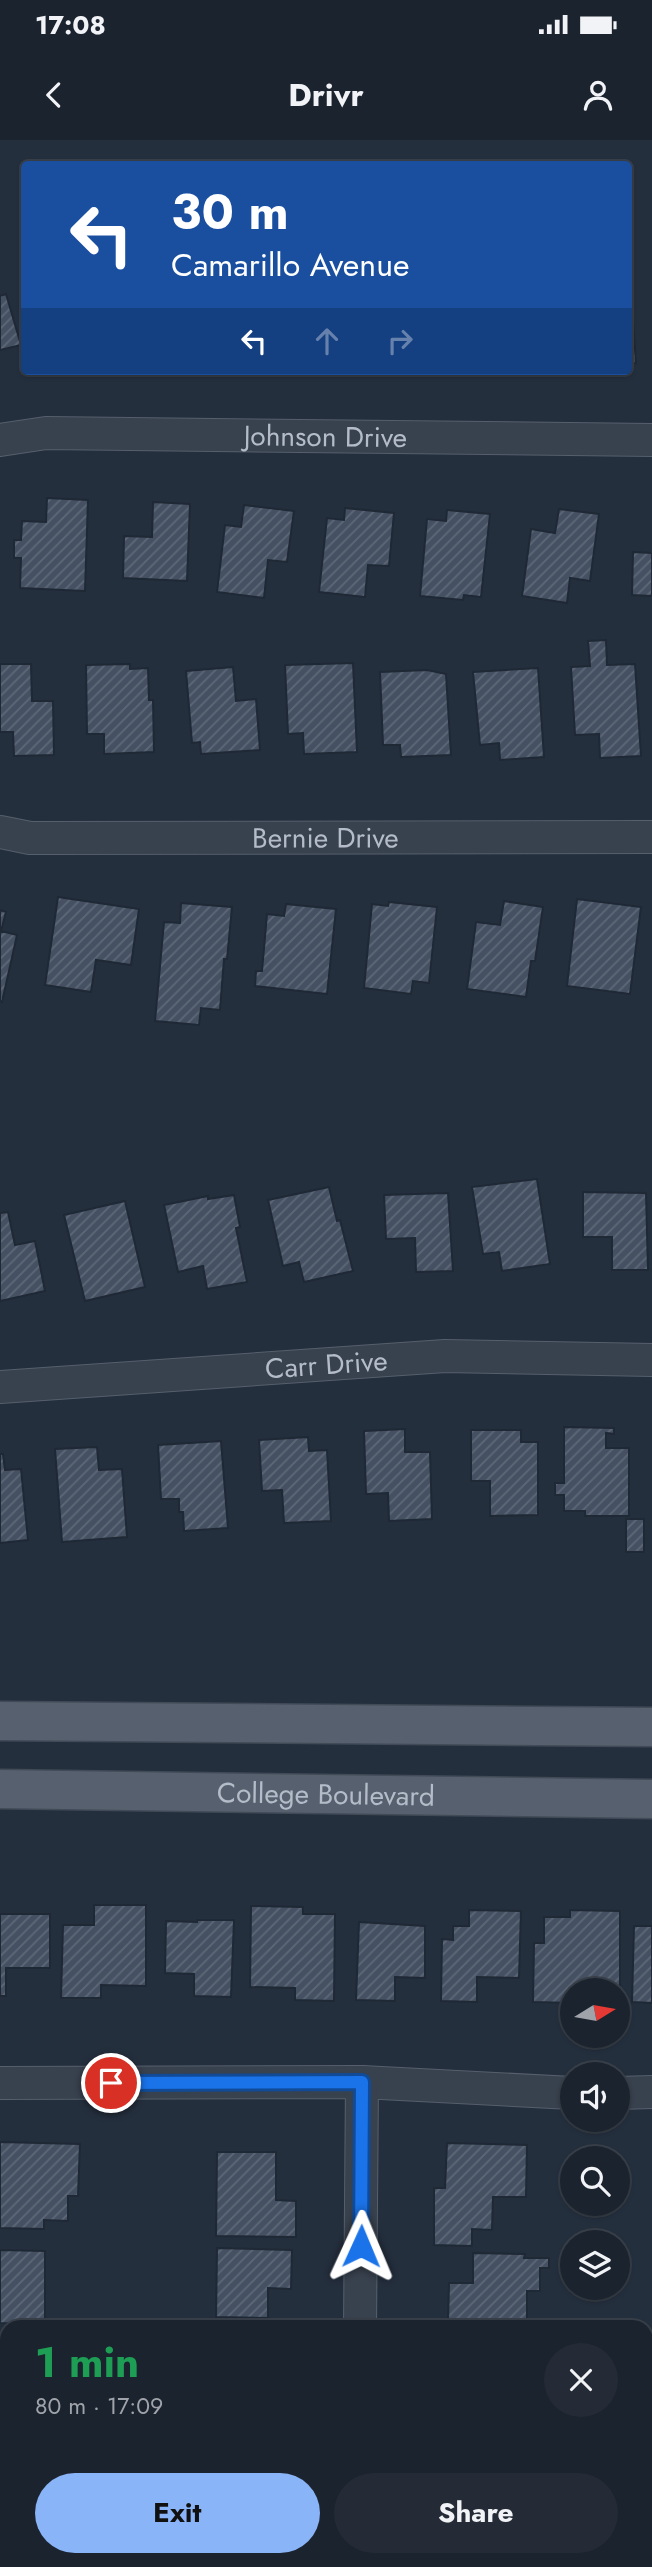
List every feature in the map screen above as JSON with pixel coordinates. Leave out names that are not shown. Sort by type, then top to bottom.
[{"type":"main road","points":[[0,1721],[652,1727]]},
{"type":"main road","name":"College Boulevard","points":[[0,1789],[652,1799]]},
{"type":"street","name":"Johnson Drive","points":[[0,440],[46,433],[652,440]]},
{"type":"street","name":"Bernie Drive","points":[[0,832],[30,838],[652,837]]},
{"type":"street","name":"Carr Drive","points":[[0,1387],[444,1356],[652,1360]]},
{"type":"street","points":[[360,2320],[362,2082]]},
{"type":"street","points":[[0,2083],[362,2082],[560,2092]]},
{"type":"street","points":[[630,2093],[652,2092]]},
{"type":"building","points":[[6,294],[21,345],[0,350],[0,296]]},
{"type":"building","points":[[632,309],[636,363],[632,364]]},
{"type":"building","points":[[47,498],[88,500],[85,591],[20,588],[21,558],[14,558],[14,540],[21,540],[22,521],[46,522]]},
{"type":"building","points":[[153,502],[190,504],[187,581],[123,578],[124,536],[152,537]]},
{"type":"building","points":[[244,505],[294,511],[287,562],[268,560],[264,598],[217,592],[225,525],[241,527]]},
{"type":"building","points":[[345,508],[394,513],[389,566],[368,565],[365,597],[319,592],[327,518],[344,520]]},
{"type":"building","points":[[559,509],[599,514],[590,581],[570,578],[567,603],[522,596],[531,529],[555,533]]},
{"type":"building","points":[[447,510],[490,514],[481,597],[464,595],[463,600],[420,596],[427,519],[446,521]]},
{"type":"building","points":[[633,552],[652,553],[652,596],[632,595]]},
{"type":"building","points":[[606,640],[607,665],[635,664],[641,756],[600,758],[599,734],[575,735],[571,667],[590,666],[588,641]]},
{"type":"building","points":[[353,663],[357,752],[304,754],[303,733],[288,734],[285,665]]},
{"type":"building","points":[[0,664],[31,664],[32,701],[53,701],[54,755],[14,756],[13,732],[0,732]]},
{"type":"building","points":[[130,664],[130,669],[148,668],[149,700],[153,700],[154,752],[104,754],[104,734],[87,734],[86,665]]},
{"type":"building","points":[[233,667],[236,701],[256,699],[260,750],[201,754],[200,742],[192,743],[186,671]]},
{"type":"building","points":[[538,668],[544,757],[500,760],[499,743],[480,745],[473,672]]},
{"type":"building","points":[[427,670],[446,674],[451,755],[401,757],[400,745],[383,745],[380,672]]},
{"type":"building","points":[[58,897],[139,909],[131,965],[96,960],[91,992],[45,985]]},
{"type":"building","points":[[577,899],[641,907],[630,994],[567,986]]},
{"type":"building","points":[[504,901],[543,907],[535,961],[531,961],[526,997],[467,989],[476,922],[500,925]]},
{"type":"building","points":[[389,902],[437,907],[429,983],[413,981],[411,994],[364,988],[372,904],[388,906]]},
{"type":"building","points":[[181,903],[232,907],[220,1010],[201,1008],[199,1025],[155,1021],[164,922],[180,923]]},
{"type":"building","points":[[286,904],[336,909],[327,994],[255,986],[256,971],[262,971],[267,914],[284,916]]},
{"type":"building","points":[[0,910],[6,912],[1,931],[17,935],[2,1002],[0,1001]]},
{"type":"building","points":[[537,1179],[550,1264],[502,1271],[499,1252],[483,1254],[472,1187]]},
{"type":"building","points":[[329,1187],[353,1271],[304,1282],[299,1262],[283,1266],[268,1200]]},
{"type":"building","points":[[583,1192],[646,1193],[648,1270],[612,1270],[612,1237],[583,1237]]},
{"type":"building","points":[[448,1193],[453,1271],[416,1272],[415,1238],[386,1239],[384,1195]]},
{"type":"building","points":[[234,1195],[240,1227],[236,1228],[247,1282],[207,1289],[203,1266],[178,1272],[164,1205],[208,1196],[208,1199]]},
{"type":"building","points":[[125,1201],[145,1287],[85,1301],[64,1215]]},
{"type":"building","points":[[8,1212],[15,1245],[35,1241],[45,1291],[0,1301],[0,1213]]},
{"type":"building","points":[[564,1427],[614,1428],[614,1434],[606,1433],[606,1448],[629,1448],[629,1516],[585,1516],[585,1511],[564,1511],[564,1495],[555,1495],[555,1483],[564,1483]]},
{"type":"building","points":[[405,1429],[405,1452],[430,1452],[432,1519],[389,1521],[388,1493],[366,1494],[364,1431]]},
{"type":"building","points":[[471,1430],[521,1430],[521,1442],[538,1442],[538,1515],[490,1516],[490,1481],[471,1481]]},
{"type":"building","points":[[308,1437],[309,1451],[327,1450],[331,1521],[284,1523],[282,1490],[262,1491],[259,1440]]},
{"type":"building","points":[[221,1441],[228,1528],[184,1531],[179,1499],[161,1499],[158,1445]]},
{"type":"building","points":[[97,1447],[99,1470],[122,1469],[127,1537],[62,1542],[55,1449]]},
{"type":"building","points":[[0,1454],[3,1454],[5,1470],[21,1469],[28,1540],[0,1543]]},
{"type":"building","points":[[626,1519],[644,1519],[644,1552],[626,1552]]},
{"type":"building","points":[[94,1905],[146,1905],[146,1986],[101,1985],[101,1998],[61,1998],[63,1925],[94,1925]]},
{"type":"building","points":[[251,1906],[303,1907],[303,1914],[335,1914],[334,2001],[295,2000],[295,1988],[250,1987]]},
{"type":"building","points":[[469,1910],[521,1911],[519,1978],[477,1977],[477,2002],[441,2001],[442,1939],[453,1940],[453,1926],[469,1926]]},
{"type":"building","points":[[570,1910],[620,1911],[620,1978],[560,1978],[560,2003],[533,2002],[534,1943],[544,1943],[544,1917],[570,1917]]},
{"type":"building","points":[[0,1914],[50,1914],[50,1968],[6,1968],[6,1996],[0,1996]]},
{"type":"building","points":[[234,1920],[231,1997],[194,1996],[194,1974],[165,1973],[166,1921]]},
{"type":"building","points":[[359,1922],[425,1926],[425,1978],[395,1977],[395,2001],[356,2000]]},
{"type":"building","points":[[634,1926],[652,1926],[652,2003],[632,2002]]},
{"type":"building","points":[[0,2142],[80,2144],[78,2196],[68,2196],[68,2221],[44,2220],[44,2229],[0,2228]]},
{"type":"building","points":[[447,2143],[527,2145],[526,2197],[493,2197],[492,2230],[472,2229],[472,2246],[434,2245],[434,2188],[445,2188]]},
{"type":"building","points":[[217,2152],[276,2152],[276,2200],[296,2201],[296,2237],[216,2236]]},
{"type":"building","points":[[217,2248],[292,2250],[291,2289],[268,2288],[268,2318],[216,2317]]},
{"type":"building","points":[[0,2250],[45,2251],[45,2320],[0,2320]]},
{"type":"building","points":[[473,2253],[525,2254],[524,2258],[549,2258],[549,2268],[540,2268],[540,2291],[527,2291],[527,2320],[448,2320],[449,2283],[473,2283]]},
{"type":"route","points":[[111,2083],[362,2082],[361,2246]]}]
